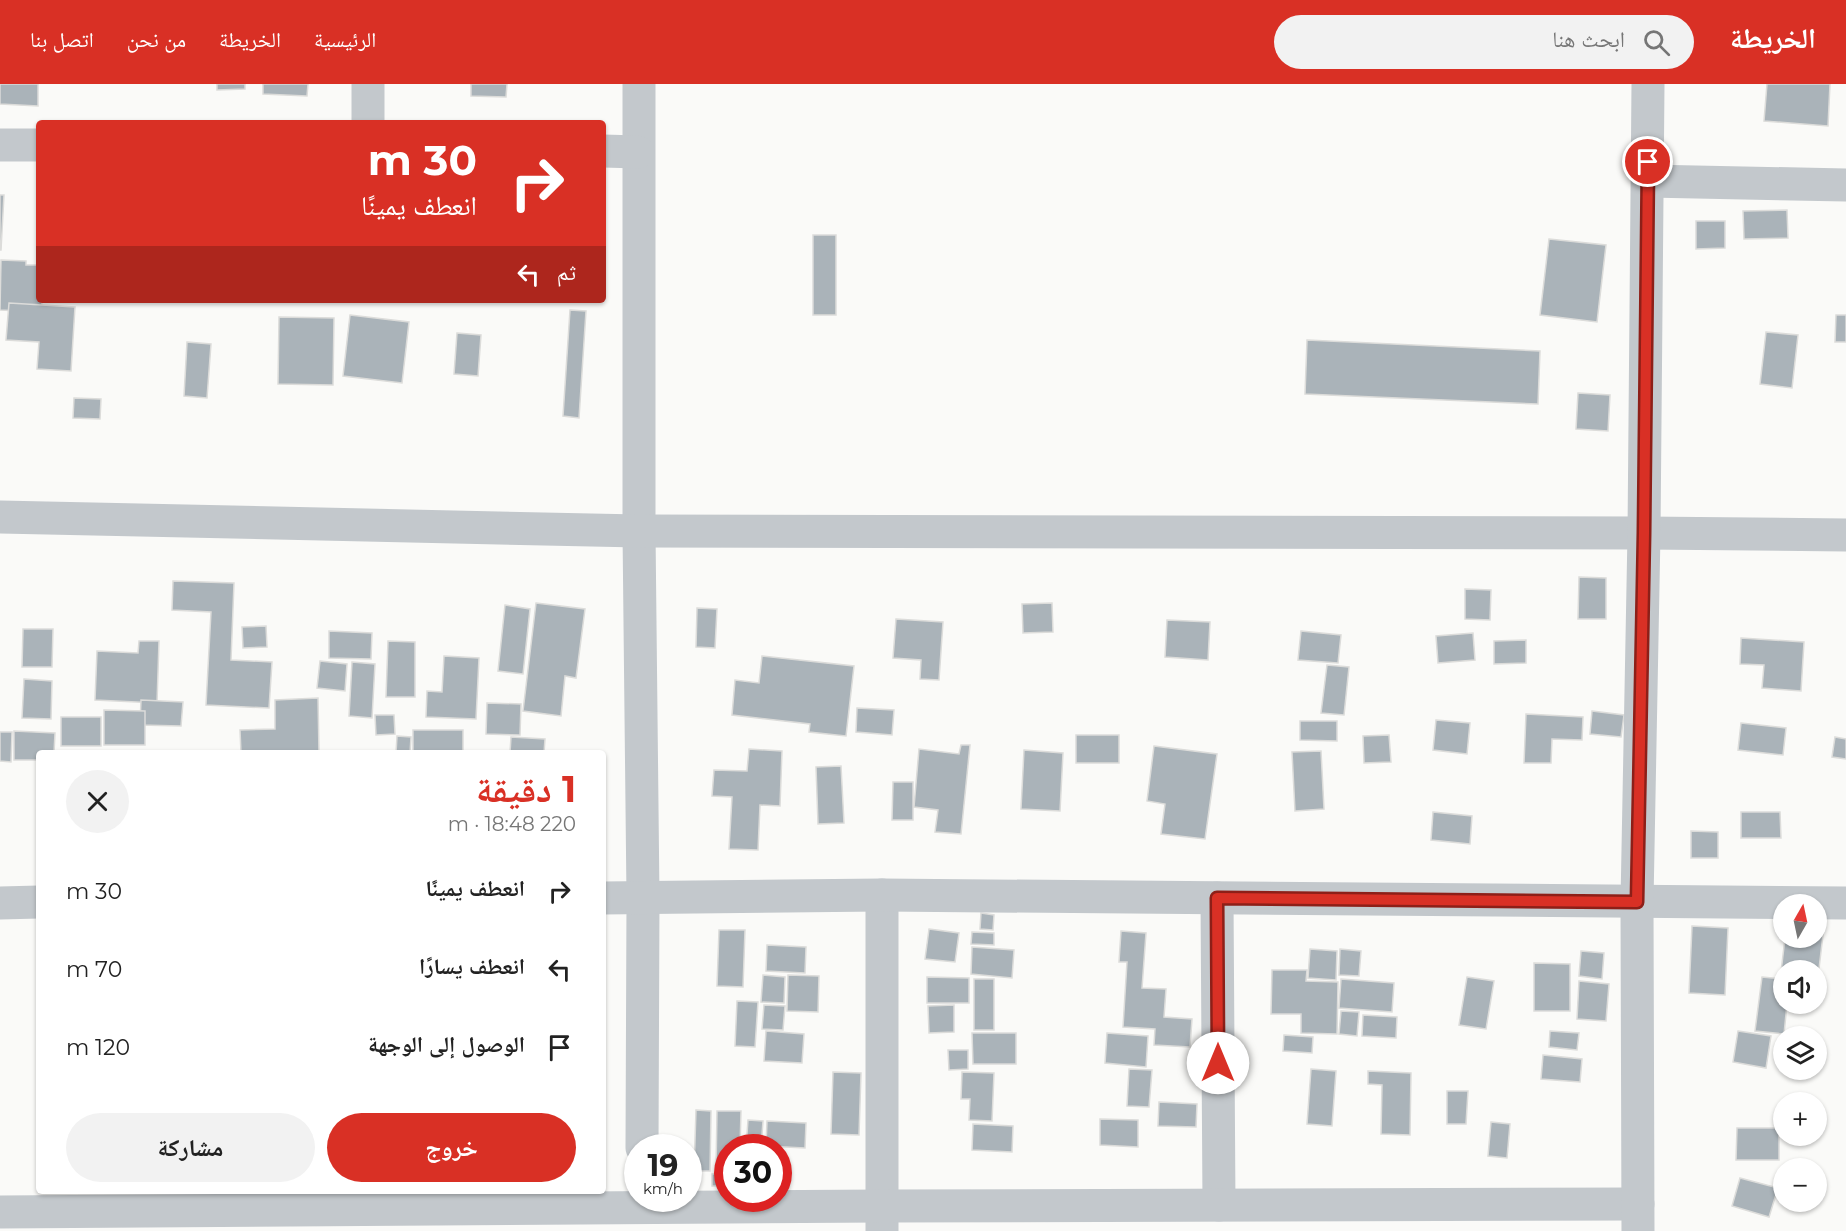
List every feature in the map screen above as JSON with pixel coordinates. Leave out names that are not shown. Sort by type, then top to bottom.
[{"type":"street","points":[[368,84],[368,120]]},
{"type":"street","points":[[639,84],[642,1134]]},
{"type":"street","points":[[0,1212],[372,1201],[642,1213],[882,1218],[1219,1205],[1638,1218],[1637,902],[1644,533],[1648,84]]},
{"type":"street","points":[[0,145],[36,145]]},
{"type":"street","points":[[606,151],[638,152]]},
{"type":"street","points":[[1648,181],[1846,185]]},
{"type":"street","points":[[0,518],[639,531],[1846,535]]},
{"type":"street","points":[[882,895],[882,1218]]},
{"type":"street","points":[[606,898],[882,895],[1846,903]]},
{"type":"street","points":[[1217,898],[1219,1205]]},
{"type":"street","points":[[0,903],[36,902]]},
{"type":"building","points":[[0,84],[38,84],[38,106],[0,104]]},
{"type":"building","points":[[217,84],[245,84],[245,89],[217,90]]},
{"type":"building","points":[[263,84],[308,84],[307,96],[263,94]]},
{"type":"building","points":[[471,84],[507,84],[506,97],[471,96]]},
{"type":"building","points":[[1767,84],[1830,84],[1828,126],[1764,121]]},
{"type":"building","points":[[0,195],[4,195],[1,250],[0,250]]},
{"type":"building","points":[[1787,210],[1788,238],[1744,239],[1743,211]]},
{"type":"building","points":[[1696,221],[1725,221],[1725,248],[1696,249]]},
{"type":"building","points":[[813,235],[836,235],[836,315],[813,315]]},
{"type":"building","points":[[1549,239],[1606,245],[1597,322],[1540,315]]},
{"type":"building","points":[[1,260],[26,261],[26,265],[36,265],[36,303],[42,303],[41,312],[0,310]]},
{"type":"building","points":[[9,303],[75,307],[71,371],[37,369],[39,342],[6,340]]},
{"type":"building","points":[[570,310],[586,311],[579,418],[563,416]]},
{"type":"building","points":[[350,315],[409,322],[402,383],[343,376]]},
{"type":"building","points":[[1836,315],[1846,315],[1846,342],[1835,342]]},
{"type":"building","points":[[279,317],[334,318],[333,385],[278,384]]},
{"type":"building","points":[[1766,332],[1798,335],[1792,388],[1760,384]]},
{"type":"building","points":[[457,333],[481,335],[478,376],[454,374]]},
{"type":"building","points":[[1307,340],[1540,351],[1538,404],[1305,394]]},
{"type":"building","points":[[187,342],[211,344],[207,398],[184,396]]},
{"type":"building","points":[[1578,393],[1610,395],[1608,431],[1576,429]]},
{"type":"building","points":[[74,398],[101,399],[100,419],[73,418]]},
{"type":"building","points":[[1579,577],[1606,578],[1606,619],[1578,619]]},
{"type":"building","points":[[173,581],[234,583],[231,660],[272,662],[269,708],[206,705],[211,612],[172,610]]},
{"type":"building","points":[[1465,589],[1491,590],[1490,620],[1465,619]]},
{"type":"building","points":[[536,603],[585,609],[576,678],[565,676],[561,716],[523,711]]},
{"type":"building","points":[[1052,603],[1053,632],[1023,633],[1022,604]]},
{"type":"building","points":[[505,605],[530,609],[523,674],[498,671]]},
{"type":"building","points":[[697,608],[717,609],[715,648],[696,647]]},
{"type":"building","points":[[896,619],[943,622],[939,680],[920,679],[921,660],[893,658]]},
{"type":"building","points":[[1167,620],[1210,622],[1208,660],[1165,657]]},
{"type":"building","points":[[266,626],[267,647],[243,648],[242,627]]},
{"type":"building","points":[[23,629],[53,629],[52,667],[22,667]]},
{"type":"building","points":[[329,631],[372,633],[371,659],[329,658]]},
{"type":"building","points":[[1301,631],[1341,635],[1338,663],[1298,660]]},
{"type":"building","points":[[1473,633],[1475,660],[1438,663],[1436,636]]},
{"type":"building","points":[[1741,638],[1804,642],[1801,691],[1762,688],[1764,665],[1740,664]]},
{"type":"building","points":[[1526,640],[1526,663],[1494,664],[1494,641]]},
{"type":"building","points":[[139,641],[159,641],[157,703],[95,700],[97,651],[138,653]]},
{"type":"building","points":[[388,641],[415,642],[415,697],[386,697]]},
{"type":"building","points":[[444,656],[479,658],[476,719],[426,717],[427,691],[442,692]]},
{"type":"building","points":[[762,656],[854,666],[846,736],[809,732],[810,724],[732,715],[735,680],[759,683]]},
{"type":"building","points":[[320,661],[347,664],[345,691],[317,688]]},
{"type":"building","points":[[352,662],[375,664],[372,718],[349,716]]},
{"type":"building","points":[[1327,665],[1349,667],[1344,715],[1321,713]]},
{"type":"building","points":[[24,679],[52,681],[51,719],[22,718]]},
{"type":"building","points":[[318,698],[319,750],[241,750],[240,730],[275,729],[275,700]]},
{"type":"building","points":[[141,700],[183,702],[181,726],[140,725]]},
{"type":"building","points":[[487,703],[521,704],[520,735],[486,734]]},
{"type":"building","points":[[857,708],[894,710],[892,735],[856,732]]},
{"type":"building","points":[[104,710],[145,711],[145,745],[104,745]]},
{"type":"building","points":[[1592,711],[1624,715],[1621,737],[1590,734]]},
{"type":"building","points":[[1526,714],[1583,717],[1582,740],[1552,739],[1551,763],[1524,763]]},
{"type":"building","points":[[375,715],[394,715],[395,734],[376,735]]},
{"type":"building","points":[[61,717],[101,717],[101,746],[61,746]]},
{"type":"building","points":[[1436,720],[1470,723],[1467,754],[1433,750]]},
{"type":"building","points":[[1300,721],[1337,721],[1337,741],[1300,740]]},
{"type":"building","points":[[1741,723],[1786,728],[1783,755],[1738,750]]},
{"type":"building","points":[[413,730],[463,730],[463,750],[413,750]]},
{"type":"building","points":[[14,731],[55,733],[54,750],[36,750],[36,760],[14,760]]},
{"type":"building","points":[[0,732],[12,732],[11,762],[0,761]]},
{"type":"building","points":[[1076,735],[1119,735],[1119,763],[1076,763]]},
{"type":"building","points":[[1389,735],[1391,762],[1364,763],[1363,736]]},
{"type":"building","points":[[397,736],[411,737],[410,750],[396,750]]},
{"type":"building","points":[[511,737],[545,739],[544,750],[510,750]]},
{"type":"building","points":[[1835,737],[1846,739],[1846,759],[1832,757]]},
{"type":"building","points":[[961,745],[970,745],[961,834],[935,832],[938,810],[914,807],[919,749],[959,754]]},
{"type":"building","points":[[1154,746],[1217,754],[1205,839],[1161,834],[1165,804],[1147,801]]},
{"type":"building","points":[[749,749],[782,751],[780,806],[760,805],[758,850],[729,849],[732,797],[712,796],[714,770],[747,771]]},
{"type":"building","points":[[1024,750],[1063,753],[1060,811],[1021,809]]},
{"type":"building","points":[[1321,751],[1324,809],[1295,811],[1292,752]]},
{"type":"building","points":[[841,766],[844,823],[818,824],[816,767]]},
{"type":"building","points":[[893,782],[913,782],[913,820],[892,820]]},
{"type":"building","points":[[1433,812],[1472,816],[1470,844],[1431,840]]},
{"type":"building","points":[[1741,812],[1780,812],[1781,838],[1741,838]]},
{"type":"building","points":[[1691,831],[1718,832],[1718,858],[1691,858]]},
{"type":"building","points":[[981,913],[994,915],[993,930],[980,929]]},
{"type":"building","points":[[1692,926],[1728,928],[1725,995],[1689,993]]},
{"type":"building","points":[[929,929],[959,933],[955,962],[925,959]]},
{"type":"building","points":[[719,930],[745,930],[743,987],[717,986]]},
{"type":"building","points":[[1121,931],[1146,933],[1142,988],[1166,989],[1164,1017],[1192,1019],[1190,1047],[1154,1045],[1155,1029],[1123,1027],[1127,962],[1119,962]]},
{"type":"building","points":[[972,932],[994,933],[994,945],[971,944]]},
{"type":"building","points":[[767,945],[806,947],[805,973],[766,971]]},
{"type":"building","points":[[972,947],[1014,950],[1012,978],[971,974]]},
{"type":"building","points":[[1784,948],[1821,948],[1820,960],[1782,960]]},
{"type":"building","points":[[1310,949],[1337,951],[1336,980],[1308,978]]},
{"type":"building","points":[[1340,949],[1361,951],[1359,976],[1339,975]]},
{"type":"building","points":[[1581,951],[1604,953],[1602,979],[1579,976]]},
{"type":"building","points":[[1534,963],[1570,964],[1570,1011],[1534,1011]]},
{"type":"building","points":[[1272,970],[1307,970],[1306,981],[1338,982],[1337,1034],[1301,1033],[1301,1014],[1271,1014]]},
{"type":"building","points":[[763,975],[785,977],[784,1003],[761,1002]]},
{"type":"building","points":[[788,975],[819,976],[818,1012],[787,1011]]},
{"type":"building","points":[[927,977],[969,978],[969,1003],[927,1003]]},
{"type":"building","points":[[1467,977],[1494,981],[1486,1029],[1459,1025]]},
{"type":"building","points":[[1762,977],[1773,978],[1773,1014],[1786,1014],[1785,1026],[1773,1026],[1773,1033],[1755,1031]]},
{"type":"building","points":[[974,979],[994,979],[994,1030],[974,1030]]},
{"type":"building","points":[[1341,979],[1394,983],[1392,1012],[1339,1008]]},
{"type":"building","points":[[1579,981],[1609,984],[1606,1021],[1577,1019]]},
{"type":"building","points":[[737,1001],[758,1002],[755,1047],[735,1046]]},
{"type":"building","points":[[764,1005],[785,1006],[783,1030],[762,1029]]},
{"type":"building","points":[[954,1005],[954,1032],[929,1033],[928,1006]]},
{"type":"building","points":[[1341,1011],[1359,1012],[1357,1036],[1339,1034]]},
{"type":"building","points":[[1363,1015],[1397,1017],[1396,1038],[1362,1036]]},
{"type":"building","points":[[766,1031],[804,1034],[802,1063],[764,1061]]},
{"type":"building","points":[[1550,1031],[1579,1033],[1577,1050],[1549,1047]]},
{"type":"building","points":[[1738,1031],[1771,1036],[1766,1068],[1733,1062]]},
{"type":"building","points":[[972,1033],[1016,1033],[1016,1064],[973,1064]]},
{"type":"building","points":[[1107,1033],[1148,1036],[1146,1067],[1105,1063]]},
{"type":"building","points":[[1284,1035],[1313,1037],[1312,1053],[1283,1051]]},
{"type":"building","points":[[948,1050],[968,1050],[968,1069],[949,1070]]},
{"type":"building","points":[[1543,1055],[1582,1059],[1580,1082],[1541,1079]]},
{"type":"building","points":[[1129,1069],[1152,1070],[1149,1107],[1127,1106]]},
{"type":"building","points":[[1311,1069],[1336,1071],[1332,1126],[1307,1124]]},
{"type":"building","points":[[1368,1071],[1411,1073],[1410,1135],[1381,1134],[1382,1085],[1368,1084]]},
{"type":"building","points":[[833,1072],[861,1073],[859,1135],[831,1134]]},
{"type":"building","points":[[962,1072],[994,1073],[992,1121],[969,1120],[970,1099],[961,1099]]},
{"type":"building","points":[[1447,1091],[1468,1091],[1466,1124],[1447,1124]]},
{"type":"building","points":[[1159,1102],[1197,1104],[1196,1127],[1158,1126]]},
{"type":"building","points":[[696,1110],[711,1111],[710,1171],[702,1171],[702,1134],[695,1134]]},
{"type":"building","points":[[717,1111],[741,1111],[740,1134],[717,1134]]},
{"type":"building","points":[[1100,1119],[1138,1120],[1138,1147],[1100,1145]]},
{"type":"building","points":[[748,1120],[763,1121],[762,1134],[747,1134]]},
{"type":"building","points":[[767,1121],[806,1123],[805,1148],[792,1147],[792,1134],[766,1134]]},
{"type":"building","points":[[1491,1122],[1510,1124],[1507,1158],[1488,1156]]},
{"type":"building","points":[[973,1124],[1013,1126],[1012,1152],[972,1150]]},
{"type":"building","points":[[1737,1128],[1773,1128],[1773,1146],[1779,1146],[1779,1158],[1736,1160]]},
{"type":"building","points":[[712,1174],[714,1174],[714,1186],[712,1186]]},
{"type":"building","points":[[1740,1178],[1773,1187],[1773,1204],[1769,1217],[1732,1206]]},
{"type":"route","points":[[1218,1063],[1217,898],[1637,902],[1648,162]]}]
